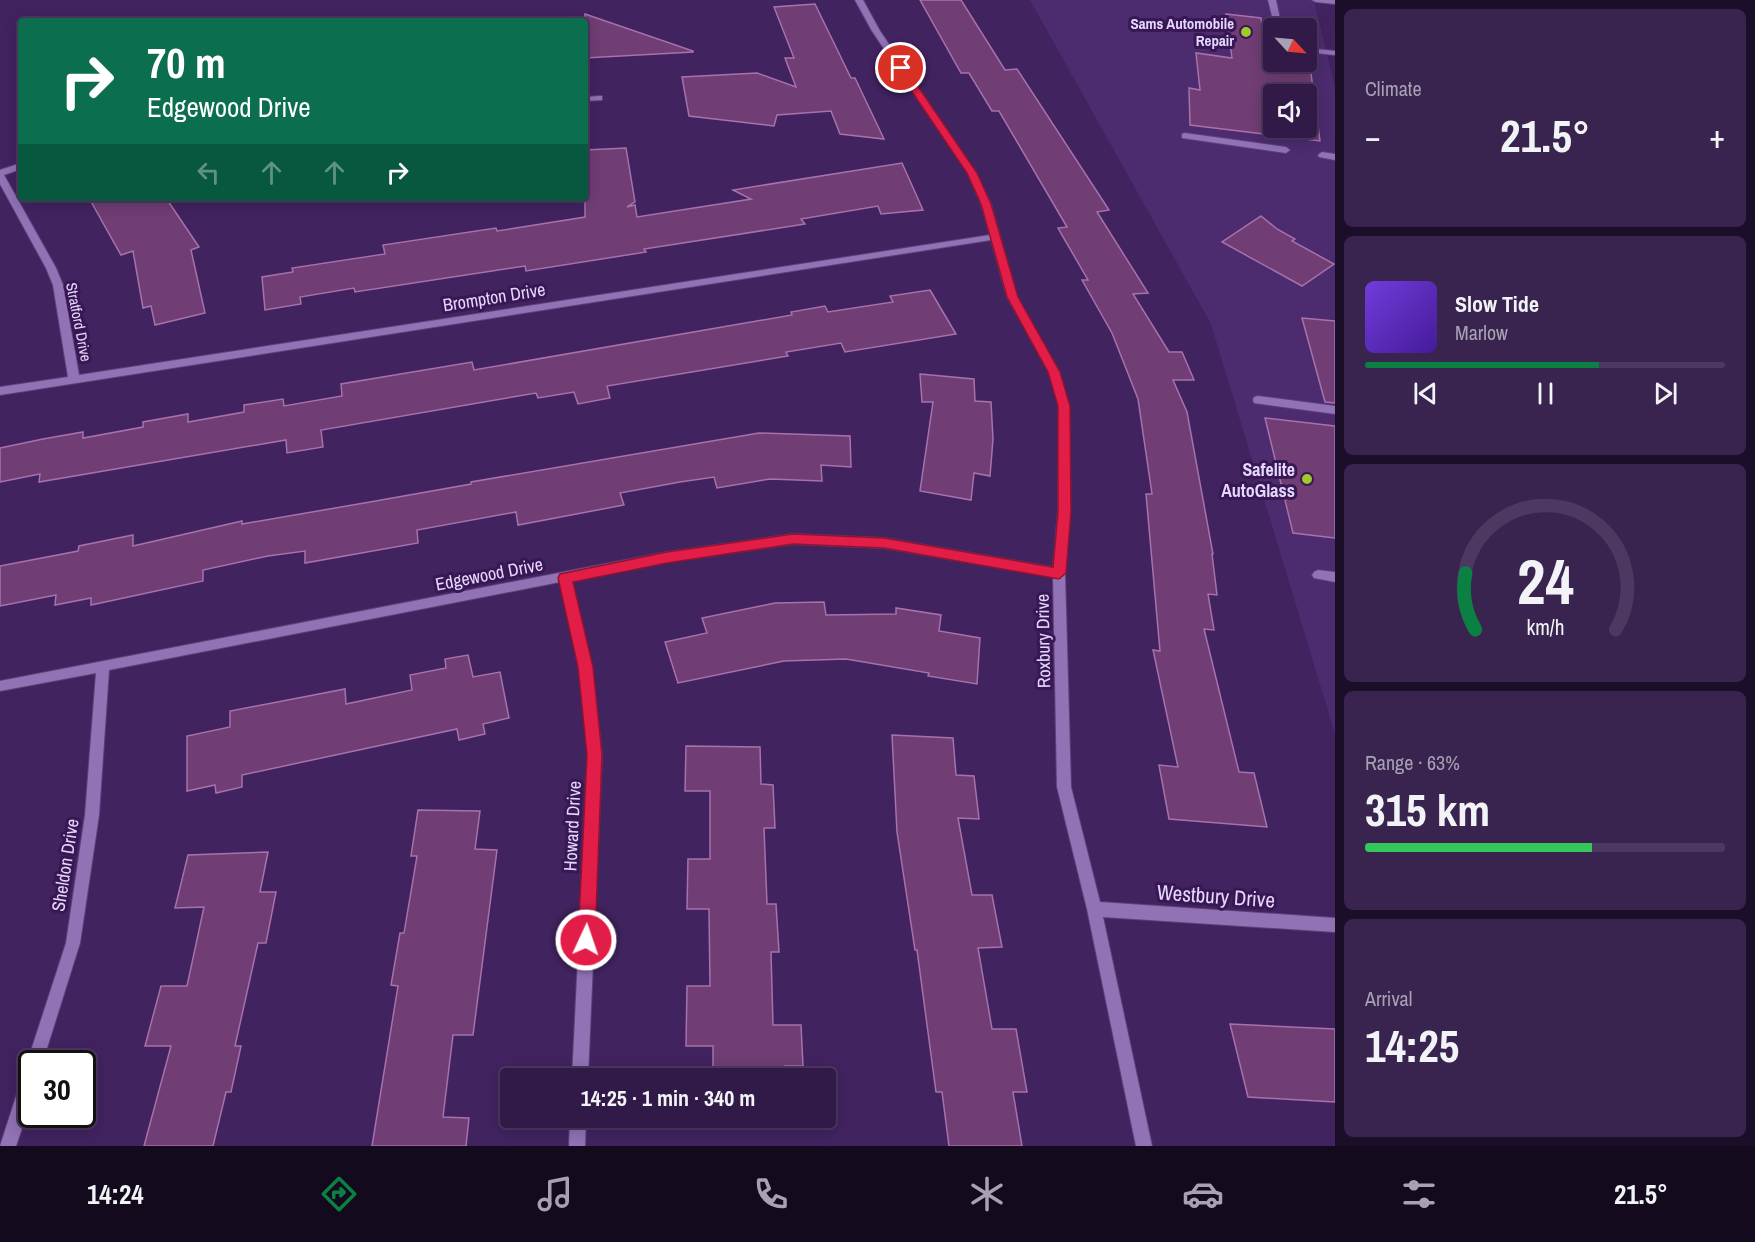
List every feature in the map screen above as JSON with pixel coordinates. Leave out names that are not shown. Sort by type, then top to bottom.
[{"type":"street","name":"Roxbury Drive","points":[[859,0],[876,31],[972,173],[986,204],[993,237],[1012,297],[1054,372],[1064,406],[1064,512],[1059,573],[1064,787],[1094,909],[1144,1146]]},
{"type":"street","points":[[1272,0],[1276,18]]},
{"type":"street","points":[[1316,0],[1335,2]]},
{"type":"street","points":[[1317,51],[1335,53]]},
{"type":"street","points":[[588,99],[599,98]]},
{"type":"street","points":[[1185,136],[1286,150]]},
{"type":"street","points":[[1322,155],[1335,157]]},
{"type":"street","points":[[0,174],[18,167]]},
{"type":"street","name":"Stratford Drive","points":[[0,174],[58,285],[74,379]]},
{"type":"street","name":"Brompton Drive","points":[[0,391],[993,237]]},
{"type":"street","points":[[1258,400],[1335,410]]},
{"type":"street","name":"Edgewood Drive","points":[[0,686],[667,557],[793,539],[884,543],[1059,573]]},
{"type":"street","points":[[1318,575],[1335,577]]},
{"type":"street","name":"Howard Drive","points":[[565,578],[586,667],[595,755],[580,1068]]},
{"type":"street","name":"Sheldon Drive","points":[[39,1050],[73,943],[92,815],[103,667]]},
{"type":"street","name":"Westbury Drive","points":[[1094,909],[1335,925]]},
{"type":"street","points":[[8,1146],[18,1115]]},
{"type":"street","points":[[577,1146],[578,1128]]},
{"type":"shaded area","points":[[1030,0],[1314,0],[1335,87],[1335,734],[1211,324]]},
{"type":"building","points":[[920,0],[961,0],[1005,70],[1017,69],[1109,210],[1097,212],[1148,293],[1133,294],[1169,352],[1182,352],[1194,380],[1173,380],[1187,412],[1213,554],[1217,595],[1208,594],[1214,630],[1204,629],[1239,772],[1254,773],[1267,827],[1169,819],[1159,765],[1178,767],[1153,650],[1160,651],[1146,494],[1152,494],[1138,399],[1112,333],[1082,280],[1088,280],[1058,228],[1067,227],[999,111],[992,111],[969,73],[961,73]]},
{"type":"building","points":[[815,4],[851,78],[855,78],[884,139],[840,134],[831,111],[777,115],[774,126],[689,116],[682,77],[757,73],[796,87],[785,58],[794,58],[774,7]]},
{"type":"building","points":[[585,14],[693,52],[588,58],[588,18],[585,18]]},
{"type":"building","points":[[1226,14],[1261,18],[1263,72],[1311,72],[1312,84],[1263,84],[1263,134],[1190,125],[1189,88],[1200,90],[1196,53],[1232,58]]},
{"type":"building","points":[[1317,118],[1320,141],[1296,138],[1317,138]]},
{"type":"building","points":[[626,148],[635,202],[627,207],[635,205],[637,217],[751,199],[733,190],[902,163],[923,210],[881,214],[878,206],[801,219],[805,224],[644,249],[646,252],[526,271],[525,266],[355,292],[354,288],[300,297],[301,304],[265,310],[262,277],[293,272],[292,268],[385,254],[383,245],[585,217],[585,201],[588,201],[588,150]]},
{"type":"building","points":[[91,201],[168,201],[199,247],[191,250],[205,313],[155,325],[151,306],[143,308],[133,251],[121,255]]},
{"type":"building","points":[[1261,216],[1277,229],[1295,239],[1292,241],[1334,264],[1302,286],[1222,242]]},
{"type":"building","points":[[930,290],[956,334],[845,352],[841,343],[786,352],[788,356],[607,386],[610,398],[578,404],[574,392],[538,398],[536,393],[321,430],[323,447],[287,453],[286,440],[39,482],[40,474],[0,482],[0,448],[43,439],[83,432],[83,438],[143,427],[143,422],[188,414],[188,422],[244,412],[244,405],[283,399],[284,406],[342,396],[341,384],[472,362],[474,370],[792,315],[791,312],[825,306],[828,312],[893,302],[890,296]]},
{"type":"building","points":[[1302,318],[1335,321],[1335,403],[1325,402]]},
{"type":"building","points":[[920,374],[974,379],[975,401],[991,402],[993,439],[990,476],[974,473],[971,500],[920,491],[933,402],[922,402]]},
{"type":"building","name":"Safelite AutoGlass","points":[[1265,418],[1335,426],[1335,538],[1293,533]]},
{"type":"building","points":[[759,433],[850,436],[851,467],[821,465],[822,481],[770,479],[717,488],[714,477],[680,482],[620,493],[624,505],[518,525],[516,512],[417,530],[418,543],[305,563],[305,551],[268,556],[203,570],[203,581],[91,605],[91,598],[55,605],[56,595],[0,606],[0,566],[78,551],[79,546],[133,535],[133,546],[242,521],[242,524]]},
{"type":"building","points":[[824,602],[826,615],[896,614],[896,608],[941,615],[939,631],[980,638],[977,684],[928,676],[929,673],[846,659],[784,661],[678,683],[665,642],[707,633],[702,618],[775,603]]},
{"type":"building","points":[[468,655],[473,677],[500,672],[509,718],[483,724],[485,734],[459,740],[457,729],[242,775],[242,787],[216,793],[215,785],[187,791],[187,736],[230,727],[230,711],[345,689],[346,704],[412,690],[410,675],[446,668],[445,659]]},
{"type":"building","points":[[892,735],[953,738],[956,775],[974,776],[979,819],[958,818],[972,895],[992,895],[1002,947],[978,948],[992,1029],[1016,1029],[1027,1092],[1013,1092],[1022,1146],[949,1146],[942,1092],[936,1092],[917,950],[915,950],[897,832]]},
{"type":"building","points":[[686,746],[760,747],[761,784],[773,785],[775,828],[764,828],[767,904],[776,904],[779,952],[771,952],[773,1025],[801,1025],[803,1066],[713,1068],[713,1046],[686,1046],[687,986],[710,986],[709,909],[687,909],[688,859],[710,859],[710,791],[685,791]]},
{"type":"building","points":[[418,810],[480,811],[475,849],[497,850],[473,1035],[453,1035],[443,1117],[469,1118],[466,1146],[372,1146],[398,986],[391,985],[400,933],[404,933],[417,856],[411,856]]},
{"type":"building","points":[[268,852],[260,892],[276,892],[266,943],[258,943],[235,1046],[241,1046],[231,1092],[226,1092],[213,1146],[144,1146],[171,1046],[145,1046],[161,986],[187,986],[204,907],[175,908],[188,855]]},
{"type":"building","points":[[1230,1024],[1335,1029],[1335,1102],[1248,1097]]},
{"type":"place","name":"Sams Automobile Repair","points":[[1246,32]]},
{"type":"place","name":"Safelite AutoGlass","points":[[1307,479]]},
{"type":"route","points":[[586,940],[595,755],[586,667],[565,578],[667,557],[793,539],[884,543],[1059,573],[1064,512],[1064,406],[1054,372],[1012,297],[993,237],[986,204],[972,173],[901,68]]}]
